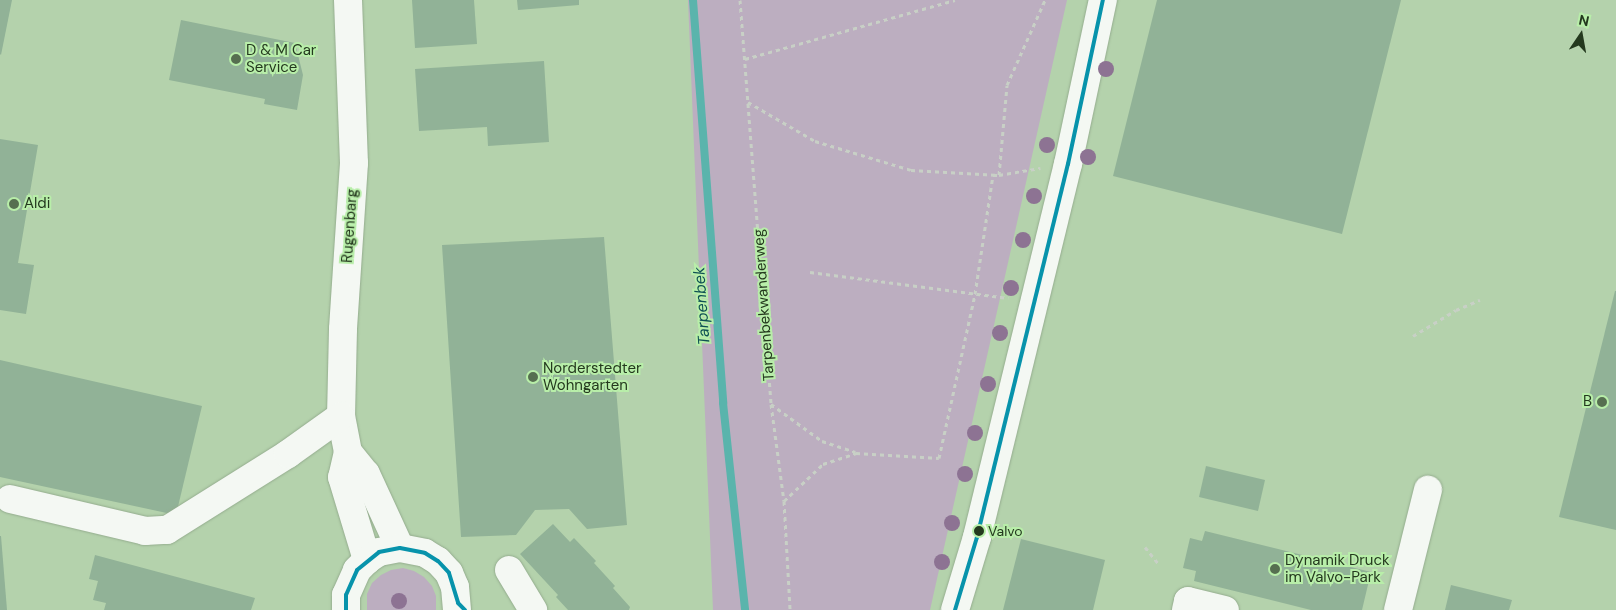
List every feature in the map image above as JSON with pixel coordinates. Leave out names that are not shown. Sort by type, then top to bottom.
[{"type":"street","name":"Rugenbarg","points":[[348,0],[354,163],[344,328],[341,416],[348,452],[342,477],[367,560]]},
{"type":"street","points":[[955,610],[977,537],[1068,164],[1103,0]]},
{"type":"street","points":[[10,499],[145,531],[168,530],[288,454],[341,416]]},
{"type":"street","name":"Rugenbarg","points":[[348,452],[366,474],[400,548]]},
{"type":"street","points":[[1398,610],[1428,490]]},
{"type":"street","points":[[346,610],[346,595],[350,582],[367,560],[379,552],[400,548],[425,553],[438,561],[448,573],[455,588],[460,608]]},
{"type":"street","points":[[509,570],[533,610]]},
{"type":"street","points":[[1186,610],[1188,602],[1225,610]]},
{"type":"path","name":"Tarpenbekwanderweg","points":[[740,0],[772,404],[784,501],[790,610]]},
{"type":"path","points":[[745,59],[955,0]]},
{"type":"path","points":[[999,175],[1007,85],[1045,0]]},
{"type":"path","points":[[748,102],[815,141],[911,170],[999,175]]},
{"type":"path","points":[[772,404],[822,441],[856,452],[939,458],[975,294],[994,175],[1068,164]]},
{"type":"path","points":[[810,272],[1034,301]]},
{"type":"path","points":[[1413,336],[1456,310],[1480,300]]},
{"type":"path","points":[[784,501],[823,464],[856,452]]},
{"type":"path","points":[[1145,547],[1158,563]]},
{"type":"shaded area","points":[[688,0],[1067,0],[930,610],[713,610]]},
{"type":"shaded area","points":[[403,568],[414,571],[424,577],[432,586],[436,596],[436,610],[367,610],[367,594],[372,583],[381,575],[391,570]]},
{"type":"building","points":[[0,0],[12,0],[1,55],[0,54]]},
{"type":"building","points":[[412,0],[474,0],[477,44],[415,48]]},
{"type":"building","points":[[517,0],[579,0],[579,5],[518,10]]},
{"type":"building","points":[[1157,0],[1401,0],[1342,234],[1113,176]]},
{"type":"building","name":"D & M Car Service","points":[[181,20],[295,43],[303,75],[297,110],[264,104],[265,99],[169,80]]},
{"type":"building","points":[[544,61],[549,142],[488,146],[487,127],[419,131],[415,69]]},
{"type":"building","name":"Aldi","points":[[0,139],[38,145],[18,263],[34,265],[26,314],[0,310]]},
{"type":"building","name":"Norderstedter Wohngarten","points":[[604,237],[627,525],[587,529],[569,509],[535,510],[516,535],[461,537],[442,245]]},
{"type":"building","name":"B","points":[[1616,291],[1616,530],[1559,517]]},
{"type":"building","points":[[0,360],[202,406],[176,515],[0,477]]},
{"type":"building","points":[[1206,466],[1265,480],[1258,511],[1199,497]]},
{"type":"building","points":[[553,524],[570,542],[574,538],[596,561],[594,563],[615,586],[613,588],[630,607],[629,610],[568,610],[556,597],[558,595],[520,554]]},
{"type":"building","name":"Dynamik Druck im Valvo-Park","points":[[1205,531],[1371,572],[1362,610],[1311,610],[1194,581],[1196,571],[1183,568],[1190,538],[1202,541]]},
{"type":"building","points":[[1,536],[7,610],[0,610]]},
{"type":"building","points":[[1021,539],[1105,560],[1093,610],[1003,610]]},
{"type":"building","points":[[95,555],[255,598],[251,610],[104,610],[106,603],[93,600],[98,581],[89,579]]},
{"type":"building","points":[[1451,585],[1512,600],[1509,610],[1445,610]]},
{"type":"waterway","name":"Tarpenbek","points":[[693,0],[723,403],[745,610]]},
{"type":"transit line","points":[[955,610],[977,537],[1068,164],[1103,0]]},
{"type":"transit line","points":[[346,610],[346,595],[357,570],[379,552],[400,548],[425,553],[438,561],[449,573],[458,603],[465,610]]},
{"type":"place","name":"D & M Car Service","points":[[236,59]]},
{"type":"place","name":"Aldi","points":[[14,204]]},
{"type":"place","name":"Norderstedter Wohngarten","points":[[533,377]]},
{"type":"place","name":"B","points":[[1602,402]]},
{"type":"place","name":"Valvo","points":[[979,531]]},
{"type":"place","name":"Dynamik Druck im Valvo-Park","points":[[1275,569]]}]
